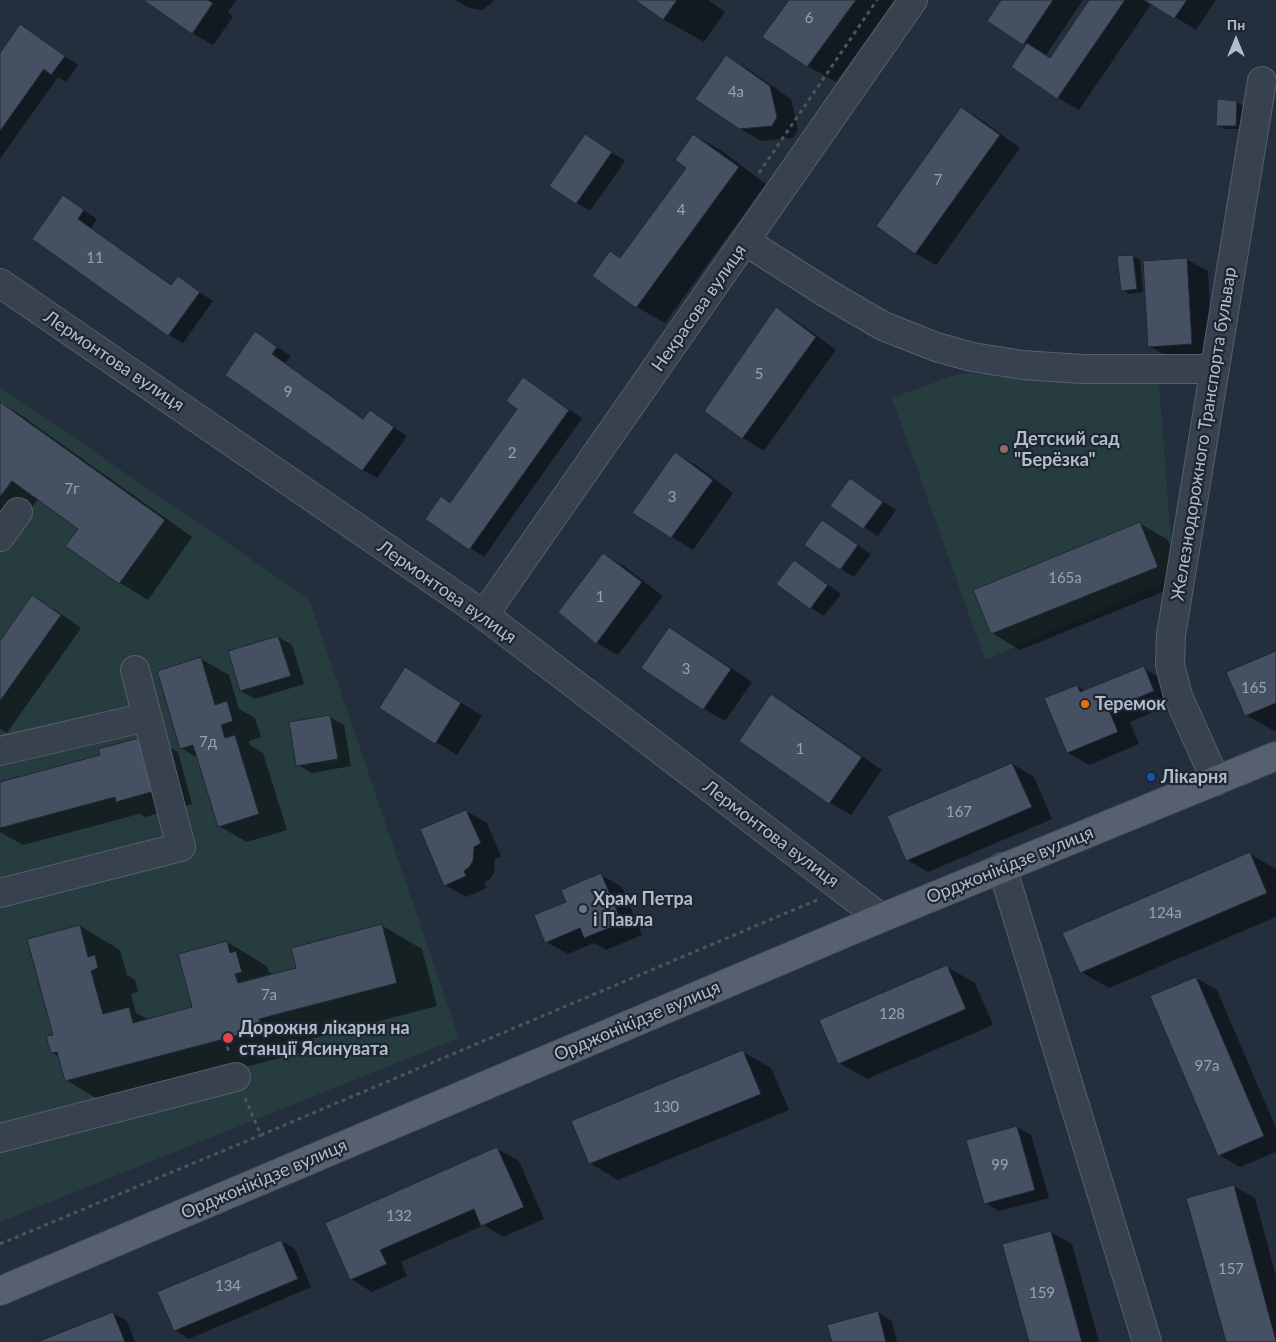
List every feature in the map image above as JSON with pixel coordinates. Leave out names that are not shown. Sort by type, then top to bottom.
[{"type":"main road","name":"Орджонікідзе вулиця","points":[[0,1291],[881,918],[1276,756]]},
{"type":"street","name":"Некрасова вулиця","points":[[484,616],[913,0]]},
{"type":"street","name":"Железнодорожного Транспорта бульвар","points":[[1216,781],[1178,696],[1170,665],[1171,635],[1262,80]]},
{"type":"street","points":[[745,241],[828,294],[883,326],[936,347],[972,357],[1023,366],[1082,369],[1215,369]]},
{"type":"street","name":"Лермонтова вулиця","points":[[0,283],[484,616],[881,918]]},
{"type":"street","points":[[0,537],[18,512]]},
{"type":"street","points":[[0,893],[181,847],[134,670]]},
{"type":"street","points":[[0,751],[147,716]]},
{"type":"street","points":[[1002,868],[1147,1342]]},
{"type":"street","points":[[0,1138],[236,1077]]},
{"type":"path","points":[[0,1244],[843,889]]},
{"type":"path","points":[[225,1039],[236,1077],[261,1135]]},
{"type":"green space","points":[[961,373],[1159,384],[1174,578],[985,660],[892,398]]},
{"type":"green space","points":[[0,387],[309,599],[459,1038],[0,1222]]},
{"type":"building","points":[[143,0],[208,0],[213,3],[192,34]]},
{"type":"building","points":[[635,0],[677,0],[663,20]]},
{"type":"building","points":[[789,0],[856,0],[807,67],[762,37]]},
{"type":"building","points":[[1001,0],[1053,0],[1023,45],[987,21]]},
{"type":"building","points":[[1089,0],[1125,0],[1057,99],[1011,67],[1027,43],[1050,58]]},
{"type":"building","points":[[1144,0],[1187,0],[1174,19]]},
{"type":"building","points":[[20,24],[65,56],[51,75],[44,69],[0,131],[0,53]]},
{"type":"building","points":[[726,55],[770,86],[777,117],[772,126],[739,129],[695,99]]},
{"type":"building","points":[[1217,99],[1237,101],[1236,126],[1216,126]]},
{"type":"building","points":[[961,107],[1000,135],[915,254],[876,226]]},
{"type":"building","points":[[585,134],[612,152],[576,204],[549,186]]},
{"type":"building","points":[[693,134],[739,167],[636,308],[592,276],[610,251],[620,258],[686,168],[675,160]]},
{"type":"building","points":[[63,195],[84,210],[78,219],[171,285],[178,276],[200,292],[168,336],[32,239]]},
{"type":"building","points":[[1133,255],[1137,289],[1121,291],[1117,256]]},
{"type":"building","points":[[1187,258],[1192,344],[1148,347],[1143,261]]},
{"type":"building","points":[[776,307],[816,337],[742,439],[704,411]]},
{"type":"building","points":[[255,331],[277,347],[272,354],[363,419],[370,410],[394,427],[362,471],[225,375]]},
{"type":"building","points":[[523,377],[569,410],[469,550],[425,519],[441,496],[450,503],[517,409],[506,401]]},
{"type":"building","points":[[0,402],[165,520],[119,584],[65,546],[78,529],[12,481],[0,497]]},
{"type":"building","points":[[675,452],[713,480],[671,538],[632,513]]},
{"type":"building","points":[[850,478],[883,502],[863,529],[830,506]]},
{"type":"building","points":[[822,520],[858,545],[840,570],[804,545]]},
{"type":"building","points":[[1140,522],[1158,567],[991,634],[973,590]]},
{"type":"building","points":[[603,553],[642,582],[596,644],[558,612]]},
{"type":"building","points":[[794,560],[828,585],[810,609],[776,584]]},
{"type":"building","points":[[32,595],[61,615],[0,701],[0,641]]},
{"type":"building","points":[[669,627],[731,669],[703,710],[641,668]]},
{"type":"building","points":[[278,636],[291,676],[240,691],[228,651]]},
{"type":"building","points":[[1276,651],[1276,703],[1245,716],[1226,672]]},
{"type":"building","points":[[201,657],[215,705],[227,701],[233,721],[221,725],[225,738],[235,735],[259,814],[218,827],[193,745],[180,749],[157,671]]},
{"type":"building","name":"Теремок","points":[[1144,666],[1154,691],[1109,710],[1118,732],[1067,753],[1044,698],[1077,685],[1080,692]]},
{"type":"building","points":[[405,667],[461,703],[435,744],[379,708]]},
{"type":"building","points":[[771,694],[862,757],[829,804],[739,741]]},
{"type":"building","points":[[330,715],[338,759],[296,766],[289,722]]},
{"type":"building","points":[[150,735],[165,788],[116,802],[115,797],[0,828],[0,782],[100,755],[98,749]]},
{"type":"building","points":[[1012,763],[1032,807],[906,861],[887,816]]},
{"type":"building","points":[[466,810],[481,843],[474,847],[473,861],[464,871],[466,876],[444,886],[420,829]]},
{"type":"building","points":[[1250,852],[1267,893],[1080,973],[1062,933]]},
{"type":"building","name":"Храм Петра і Павла","points":[[601,873],[622,923],[584,938],[580,928],[545,943],[534,915],[566,902],[561,890]]},
{"type":"building","points":[[382,924],[397,983],[259,1019],[262,1029],[65,1081],[57,1052],[51,1053],[46,1036],[53,1035],[27,939],[80,925],[88,957],[95,955],[98,968],[91,971],[103,1014],[129,1007],[133,1023],[192,1007],[178,954],[227,941],[230,953],[236,951],[242,972],[235,974],[238,983],[296,968],[291,948]]},
{"type":"building","points":[[947,965],[966,1009],[838,1064],[819,1020]]},
{"type":"building","points":[[1196,977],[1264,1136],[1218,1156],[1150,996]]},
{"type":"building","points":[[743,1050],[761,1094],[589,1164],[571,1121]]},
{"type":"building","points":[[1017,1126],[1035,1190],[984,1204],[966,1140]]},
{"type":"building","points":[[497,1147],[524,1207],[481,1226],[474,1209],[380,1250],[387,1264],[350,1280],[325,1223]]},
{"type":"building","points":[[1234,1185],[1276,1342],[1226,1342],[1186,1198]]},
{"type":"building","points":[[1051,1231],[1082,1342],[1029,1342],[1002,1244]]},
{"type":"building","points":[[281,1240],[298,1279],[174,1331],[157,1292]]},
{"type":"building","points":[[878,1311],[886,1342],[832,1342],[827,1325]]},
{"type":"building","points":[[113,1312],[125,1342],[37,1342]]},
{"type":"place","name":"Детский сад \"Берёзка\"","points":[[1004,449]]},
{"type":"place","name":"Теремок","points":[[1085,704]]},
{"type":"place","name":"Лікарня","points":[[1151,777]]},
{"type":"place","name":"Храм Петра і Павла","points":[[583,909]]},
{"type":"place","name":"Дорожня лікарня на станції Ясинувата","points":[[228,1038]]}]
